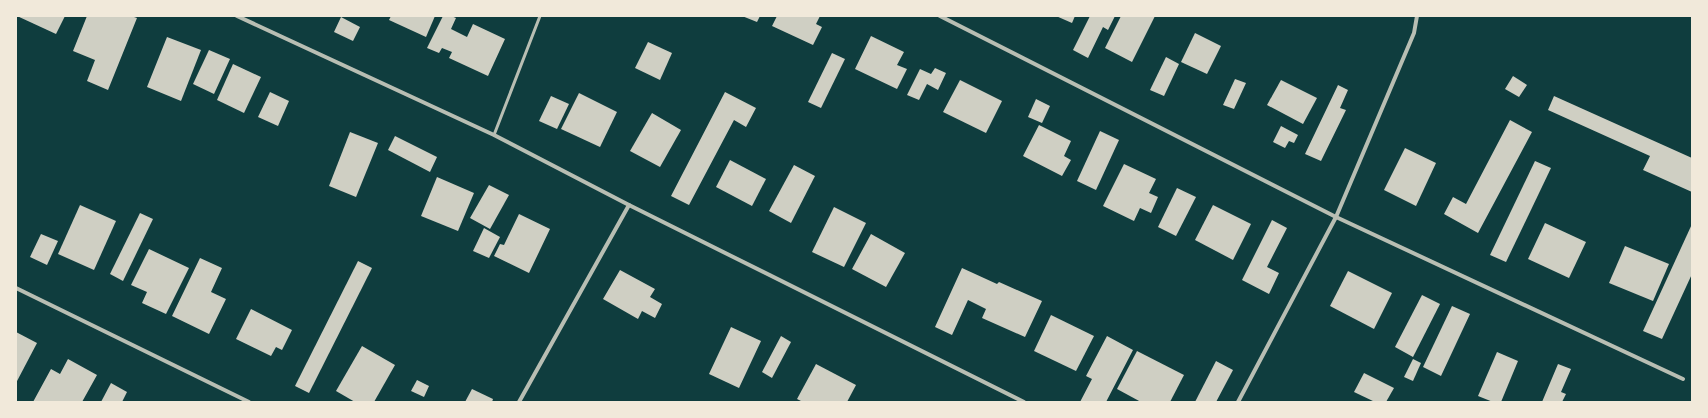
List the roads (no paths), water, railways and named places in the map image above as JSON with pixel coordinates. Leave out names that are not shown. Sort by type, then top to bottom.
[{"type":"street","points":[[237,16],[494,135],[629,205],[1024,402]]},
{"type":"street","points":[[940,16],[1336,217],[1683,379]]},
{"type":"street","points":[[1238,402],[1336,217],[1414,34],[1417,16]]},
{"type":"street","points":[[519,402],[629,205]]},
{"type":"street","points":[[16,288],[249,402]]},
{"type":"lane","points":[[494,135],[540,16]]}]
